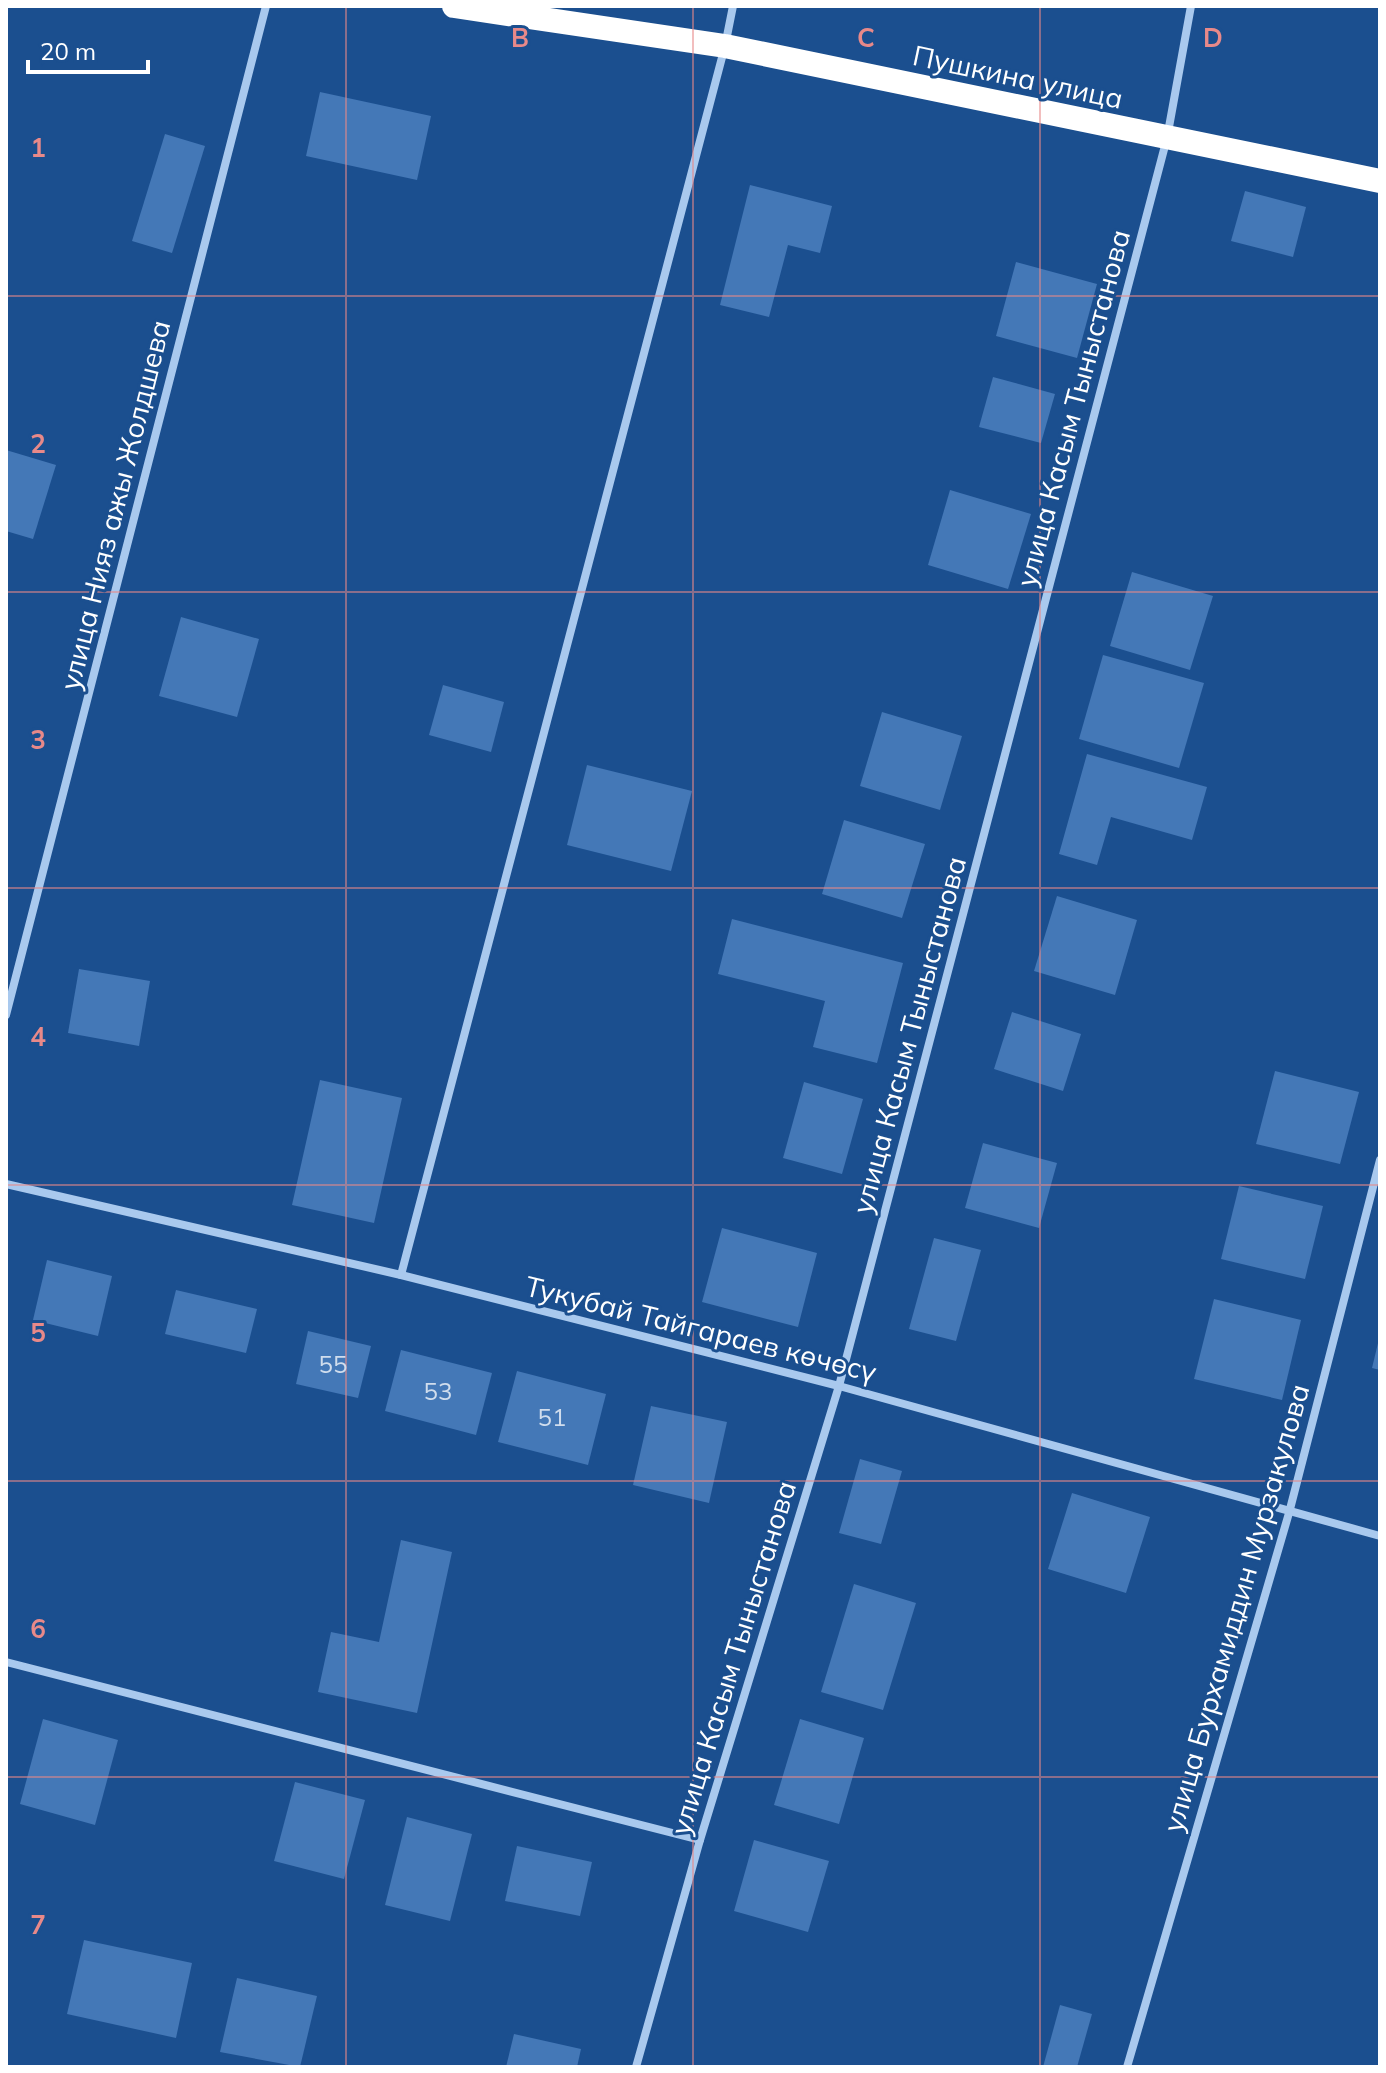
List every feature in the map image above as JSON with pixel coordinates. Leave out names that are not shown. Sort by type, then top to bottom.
[{"type":"highway","name":"Пушкина улица","points":[[454,6],[725,46],[1380,181]]},
{"type":"street","name":"улица Нияз ажы Жолдшева","points":[[6,1015],[266,6]]},
{"type":"street","points":[[401,1275],[733,6]]},
{"type":"street","name":"улица Касым Тыныстанова","points":[[636,2067],[700,1840],[839,1386],[1167,138],[1191,6]]},
{"type":"street","name":"улица Бурхамиддин Мурзакулова","points":[[1127,2067],[1289,1513],[1380,1160]]},
{"type":"street","name":"Тукубай Тайгараев көчөсү","points":[[6,1184],[401,1275],[839,1386],[1380,1536]]},
{"type":"street","points":[[6,1662],[700,1840]]},
{"type":"building","points":[[320,92],[431,116],[417,180],[306,156]]},
{"type":"building","points":[[165,134],[205,146],[172,253],[132,241]]},
{"type":"building","points":[[750,185],[832,206],[820,253],[788,245],[769,317],[720,305]]},
{"type":"building","points":[[1245,191],[1306,207],[1293,257],[1231,241]]},
{"type":"building","points":[[1016,262],[1097,284],[1077,358],[996,336]]},
{"type":"building","points":[[993,377],[1055,394],[1041,443],[979,427]]},
{"type":"building","points":[[6,450],[56,465],[33,539],[6,531]]},
{"type":"building","points":[[950,490],[1031,514],[1008,589],[928,565]]},
{"type":"building","points":[[1132,572],[1213,596],[1190,670],[1110,646]]},
{"type":"building","points":[[181,617],[259,639],[237,717],[159,696]]},
{"type":"building","points":[[1103,655],[1204,683],[1179,768],[1079,739]]},
{"type":"building","points":[[443,685],[504,702],[491,752],[429,735]]},
{"type":"building","points":[[882,712],[962,736],[940,810],[860,786]]},
{"type":"building","points":[[1087,754],[1207,787],[1192,840],[1111,817],[1097,865],[1059,854]]},
{"type":"building","points":[[587,765],[692,791],[671,871],[567,845]]},
{"type":"building","points":[[844,820],[925,844],[902,918],[822,894]]},
{"type":"building","points":[[1057,896],[1137,920],[1115,995],[1034,971]]},
{"type":"building","points":[[732,919],[903,963],[877,1063],[813,1047],[825,1001],[718,974]]},
{"type":"building","points":[[79,969],[150,981],[139,1046],[68,1033]]},
{"type":"building","points":[[1012,1012],[1081,1034],[1063,1091],[994,1069]]},
{"type":"building","points":[[1275,1071],[1359,1092],[1340,1164],[1256,1144]]},
{"type":"building","points":[[320,1080],[402,1098],[374,1223],[292,1205]]},
{"type":"building","points":[[804,1082],[863,1099],[842,1174],[783,1158]]},
{"type":"building","points":[[983,1143],[1057,1163],[1039,1228],[965,1208]]},
{"type":"building","points":[[1239,1186],[1323,1206],[1305,1279],[1221,1259]]},
{"type":"building","points":[[722,1228],[817,1253],[798,1327],[702,1302]]},
{"type":"building","points":[[934,1238],[981,1250],[956,1341],[909,1329]]},
{"type":"building","points":[[47,1260],[112,1276],[98,1336],[33,1320]]},
{"type":"building","points":[[176,1290],[257,1309],[246,1353],[165,1334]]},
{"type":"building","points":[[1214,1299],[1301,1320],[1282,1400],[1194,1379]]},
{"type":"building","points":[[308,1331],[371,1346],[358,1398],[296,1384]]},
{"type":"building","points":[[1380,1339],[1380,1370],[1372,1368]]},
{"type":"building","points":[[401,1350],[492,1373],[476,1435],[385,1411]]},
{"type":"building","points":[[517,1371],[606,1394],[588,1465],[498,1442]]},
{"type":"building","points":[[651,1406],[727,1422],[709,1503],[633,1485]]},
{"type":"building","points":[[860,1459],[902,1471],[881,1544],[839,1533]]},
{"type":"building","points":[[1072,1493],[1150,1517],[1126,1593],[1048,1569]]},
{"type":"building","points":[[401,1540],[452,1552],[417,1713],[318,1692],[331,1632],[379,1642]]},
{"type":"building","points":[[854,1584],[916,1603],[883,1710],[821,1692]]},
{"type":"building","points":[[43,1719],[118,1740],[95,1825],[20,1804]]},
{"type":"building","points":[[800,1719],[864,1738],[839,1824],[774,1805]]},
{"type":"building","points":[[295,1782],[365,1800],[344,1879],[274,1861]]},
{"type":"building","points":[[407,1817],[472,1834],[450,1921],[385,1905]]},
{"type":"building","points":[[754,1840],[829,1861],[808,1932],[734,1911]]},
{"type":"building","points":[[517,1846],[592,1862],[580,1916],[505,1901]]},
{"type":"building","points":[[84,1940],[192,1963],[176,2038],[67,2014]]},
{"type":"building","points":[[237,1978],[317,1996],[300,2067],[220,2052]]},
{"type":"building","points":[[1060,2005],[1092,2014],[1077,2067],[1043,2067]]},
{"type":"building","points":[[514,2034],[581,2049],[577,2067],[506,2067]]}]
